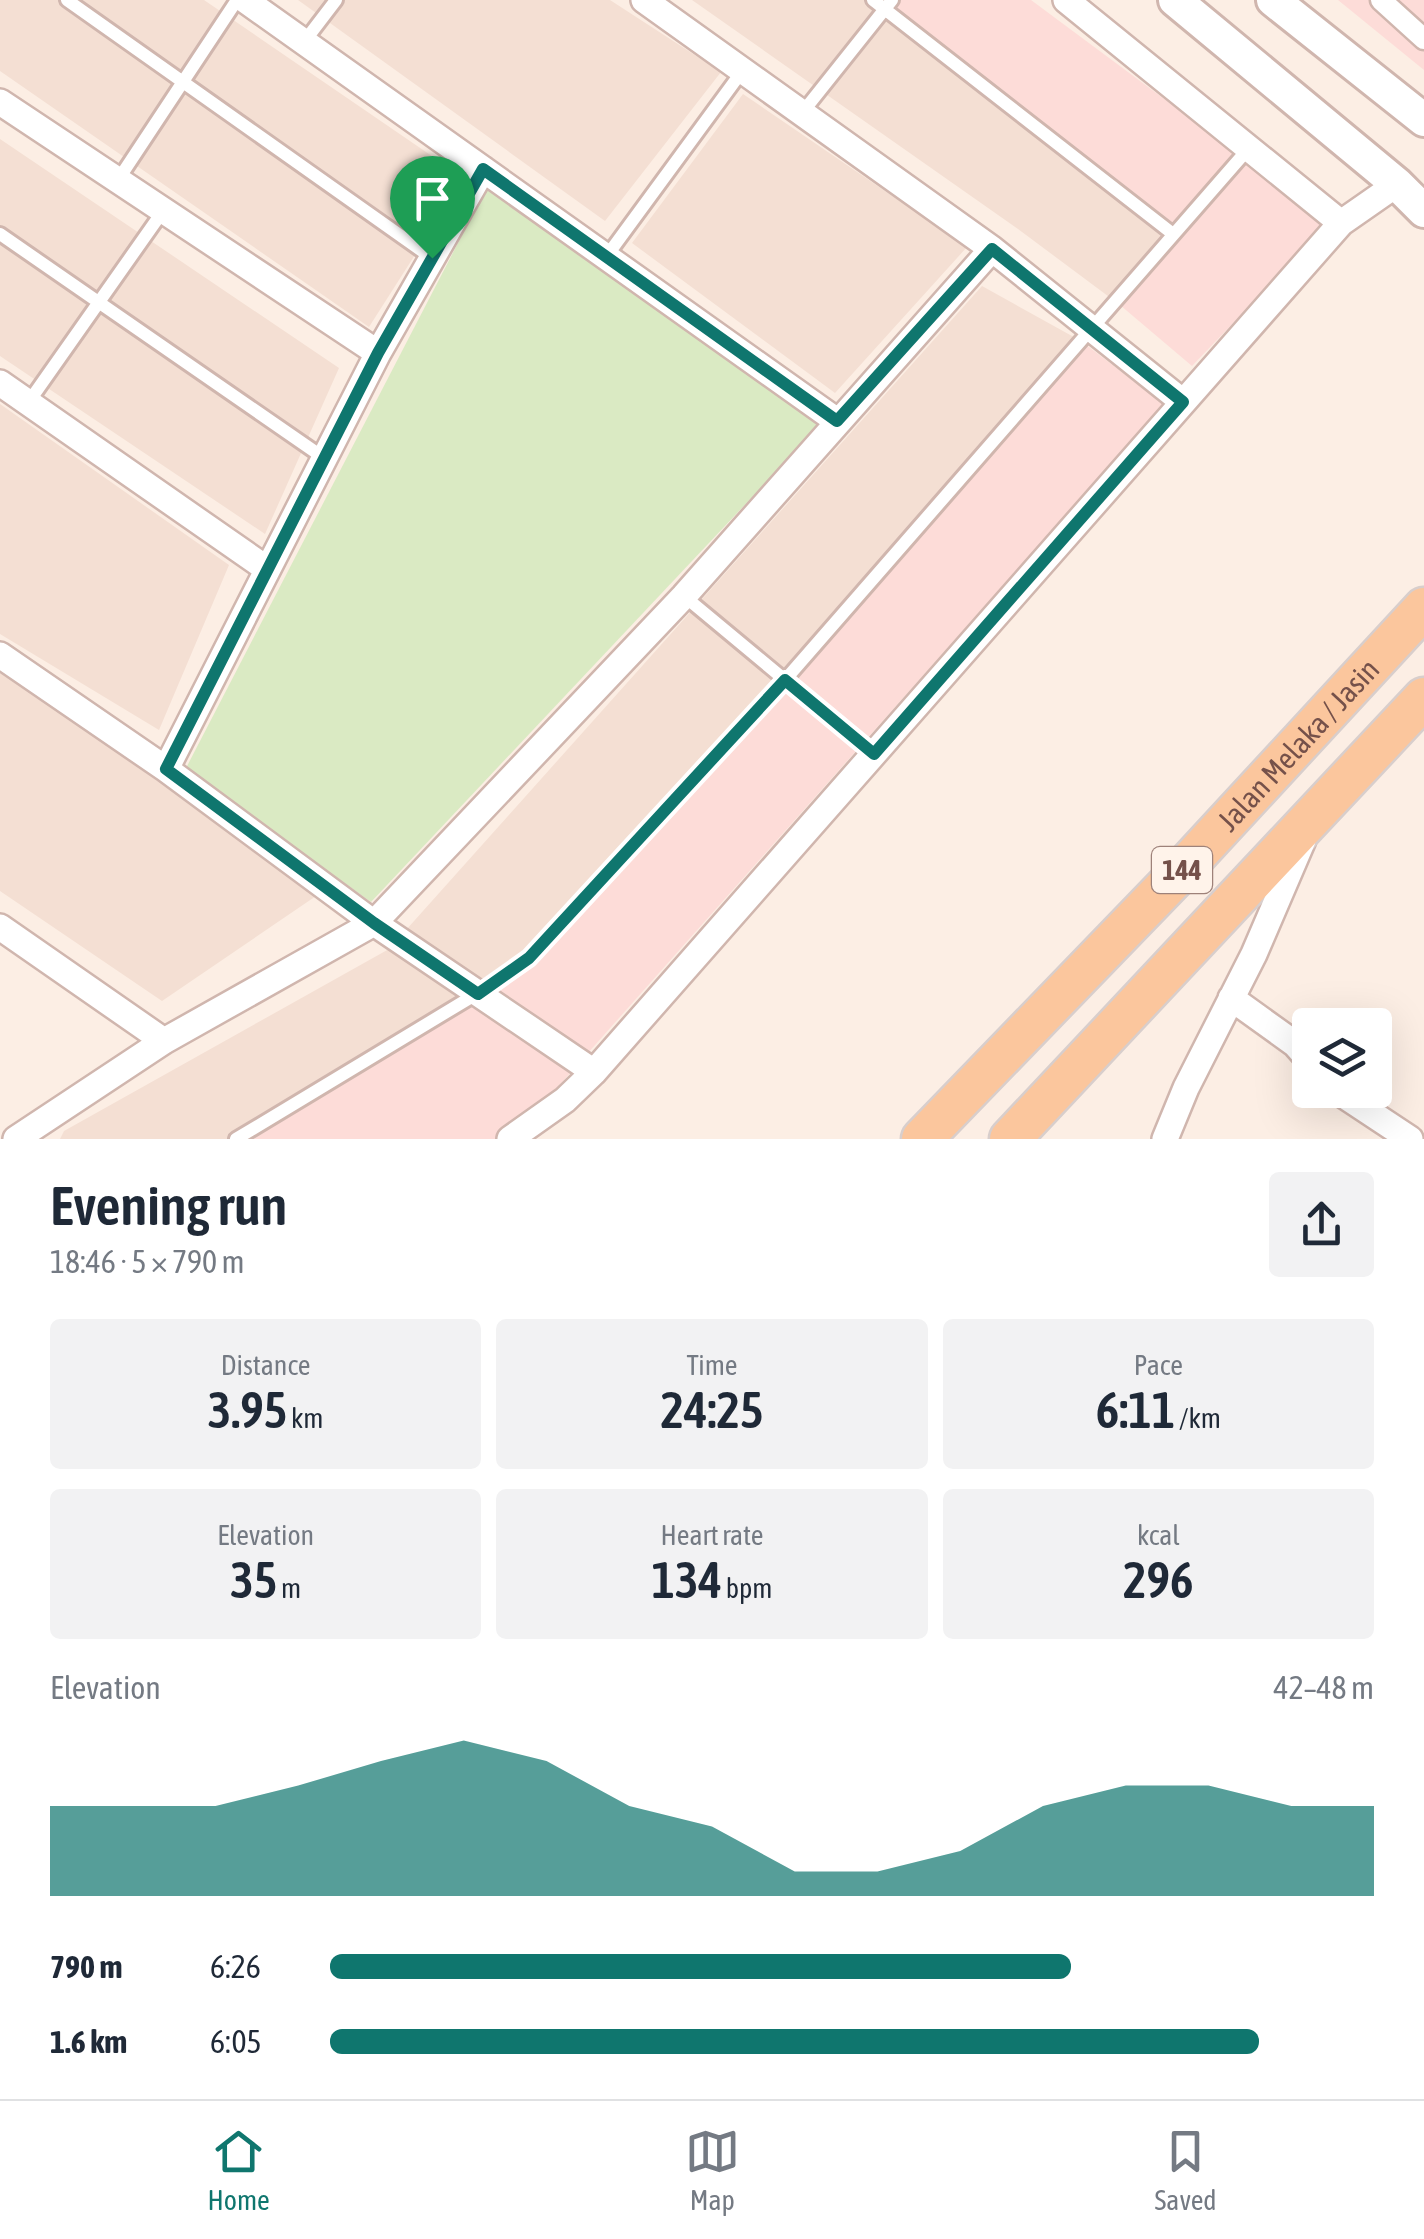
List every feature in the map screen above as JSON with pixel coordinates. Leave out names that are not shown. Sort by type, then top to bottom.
[{"type":"main road","name":"Jalan Melaka / Jasin","points":[[922,1139],[1184,868],[1424,608]]},
{"type":"main road","name":"Jalan Melaka / Jasin","points":[[1010,1139],[1424,698]]},
{"type":"street","points":[[241,0],[837,421]]},
{"type":"street","points":[[644,0],[992,249],[1183,402]]},
{"type":"street","points":[[1066,0],[1341,223]]},
{"type":"street","points":[[1175,0],[1397,184],[1424,211]]},
{"type":"street","points":[[1273,0],[1422,116]]},
{"type":"street","points":[[1381,0],[1424,39]]},
{"type":"street","points":[[0,102],[378,353]]},
{"type":"street","points":[[166,769],[378,353],[483,169]]},
{"type":"street","points":[[510,1139],[564,1100],[594,1072],[1341,223],[1397,184]]},
{"type":"street","points":[[0,1118],[15,1138],[164,1041],[374,923],[684,596],[992,249]]},
{"type":"street","points":[[0,383],[267,569]]},
{"type":"street","points":[[0,654],[166,769],[374,923],[594,1072]]},
{"type":"street","points":[[1165,1139],[1312,819]]},
{"type":"street","points":[[0,927],[164,1041]]},
{"type":"street","points":[[1231,998],[1292,1042]]},
{"type":"street","points":[[1363,1108],[1410,1139]]},
{"type":"lane","points":[[66,0],[432,258]]},
{"type":"lane","points":[[118,180],[241,0]]},
{"type":"lane","points":[[304,42],[336,0]]},
{"type":"lane","points":[[872,0],[889,4],[1174,234]]},
{"type":"lane","points":[[802,113],[889,4]]},
{"type":"lane","points":[[606,257],[743,70]]},
{"type":"lane","points":[[236,1139],[478,994],[529,958],[785,680],[1250,148]]},
{"type":"lane","points":[[28,403],[163,210]]},
{"type":"lane","points":[[0,234],[324,458]]},
{"type":"lane","points":[[684,596],[874,754]]},
{"type":"shaded area","points":[[0,0],[204,0],[464,178],[369,327],[0,71]]},
{"type":"shaded area","points":[[298,0],[610,0],[721,72],[605,221]]},
{"type":"shaded area","points":[[692,0],[873,0],[1177,232],[1120,305]]},
{"type":"shaded area","points":[[873,0],[1031,0],[1330,222],[1192,366],[1120,305],[1176,233]]},
{"type":"shaded area","points":[[1338,0],[1424,0],[1424,70]]},
{"type":"shaded area","points":[[743,94],[967,247],[835,393],[632,243]]},
{"type":"shaded area","points":[[0,139],[339,368],[265,534],[0,356]]},
{"type":"shaded area","points":[[982,286],[1081,341],[497,991],[251,1139],[60,1139],[64,1131],[389,949]]},
{"type":"shaded area","points":[[1081,341],[1164,404],[548,1098],[503,1139],[251,1139],[497,991]]},
{"type":"shaded area","points":[[0,404],[229,565],[159,730],[0,634]]},
{"type":"shaded area","points":[[0,673],[149,768],[319,894],[162,1001],[0,891]]},
{"type":"green space","points":[[487,187],[820,425],[371,902],[185,770]]},
{"type":"route","points":[[483,169],[837,421],[992,249],[1183,402],[874,754],[785,680],[529,958],[478,994],[374,923],[166,769],[378,353],[432,258],[483,169]]}]
